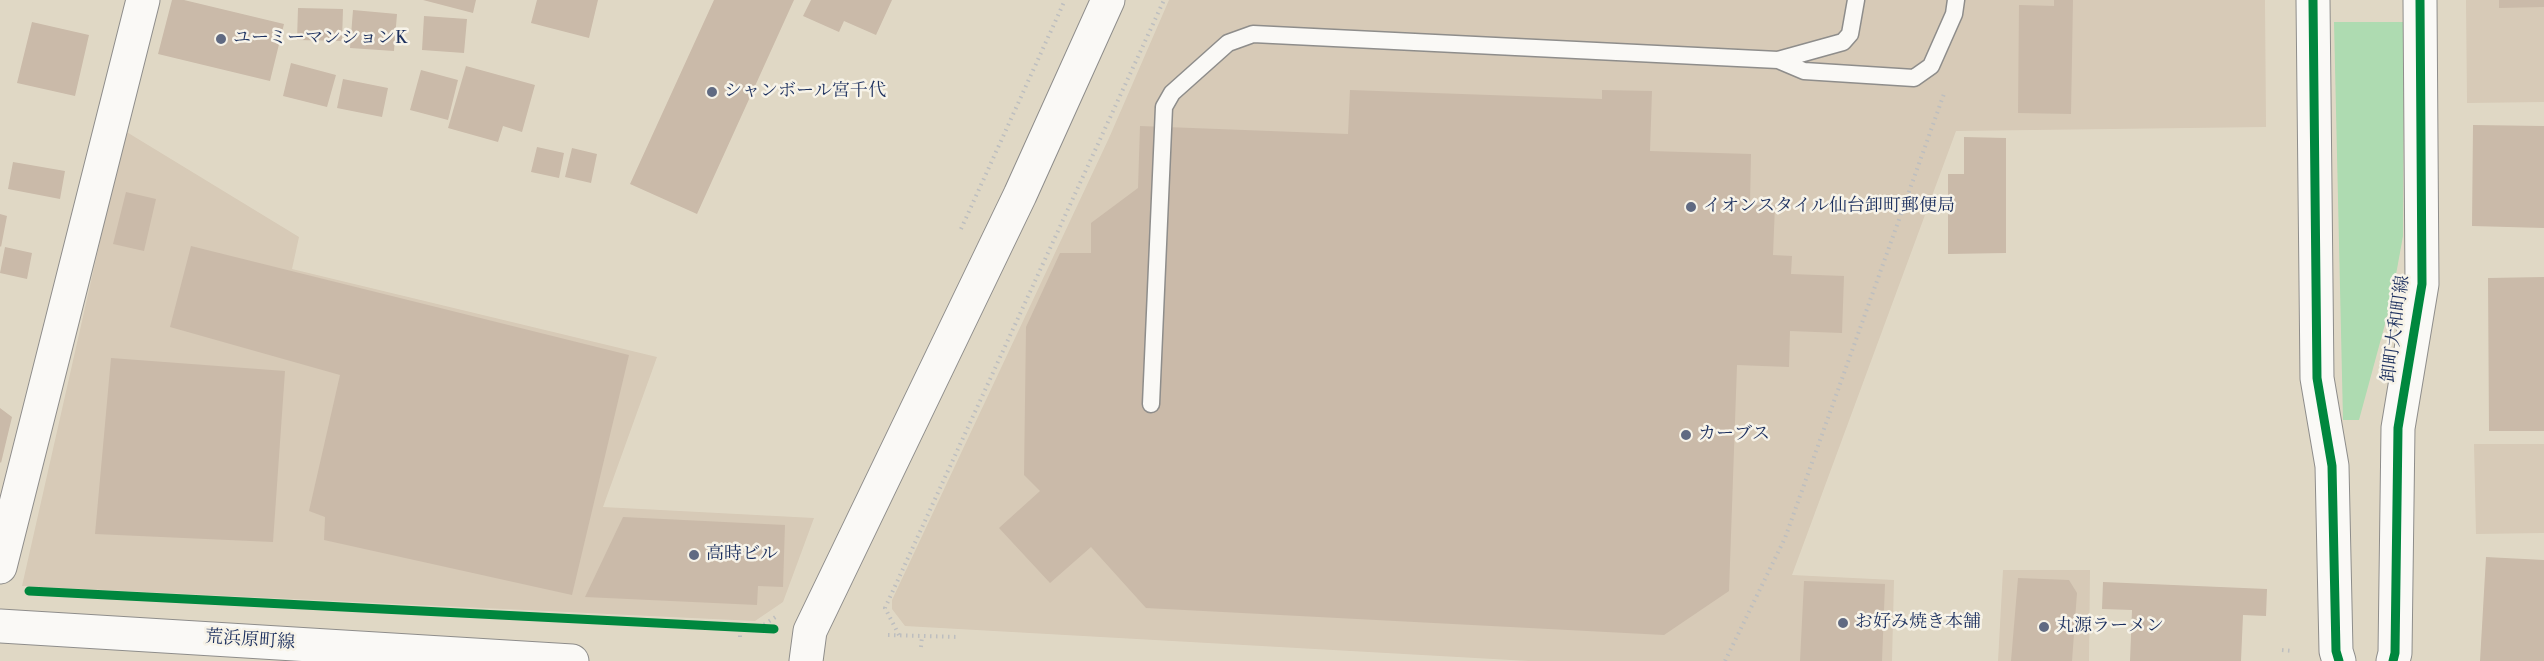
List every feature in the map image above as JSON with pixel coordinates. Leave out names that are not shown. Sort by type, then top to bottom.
[{"type":"street","points":[[0,567],[143,0]]},
{"type":"street","points":[[806,661],[810,631],[1020,195],[1108,0]]},
{"type":"street","points":[[2313,0],[2317,378],[2332,466],[2336,651],[2339,661]]},
{"type":"street","name":"卸町大和町線","points":[[2393,661],[2395,653],[2398,428],[2422,284],[2420,0]]},
{"type":"street","name":"荒浜原町線","points":[[0,626],[572,661]]},
{"type":"lane","points":[[1151,404],[1164,107],[1172,93],[1228,43],[1253,34],[1778,60],[1843,42],[1850,34],[1856,0]]},
{"type":"lane","points":[[1778,60],[1804,71],[1914,78],[1931,66],[1954,14],[1956,0]]},
{"type":"path","points":[[899,635],[885,608],[1164,0]]},
{"type":"path","points":[[1725,661],[1785,537],[1946,89]]},
{"type":"path","points":[[231,601],[774,629]]},
{"type":"path","points":[[740,627],[740,637]]},
{"type":"path","points":[[888,635],[959,637]]},
{"type":"path","points":[[921,646],[922,636]]},
{"type":"path","points":[[2282,650],[2293,651]]},
{"type":"shaded area","points":[[1169,0],[2265,0],[2266,127],[1956,131],[1792,575],[1894,580],[1892,661],[1529,661],[905,626],[892,609],[892,600],[1109,138]]},
{"type":"shaded area","points":[[2466,0],[2544,0],[2544,102],[2467,103]]},
{"type":"shaded area","points":[[125,131],[299,237],[292,269],[657,357],[603,507],[814,518],[783,602],[755,621],[22,586]]},
{"type":"shaded area","points":[[2474,444],[2544,444],[2544,533],[2476,534]]},
{"type":"shaded area","name":"丸源ラーメン","points":[[2003,570],[2090,570],[2089,661],[1998,661]]},
{"type":"green space","points":[[2334,22],[2404,22],[2403,236],[2391,302],[2359,420],[2343,420]]},
{"type":"building","name":"ユーミーマンションK","points":[[172,0],[184,0],[284,24],[270,81],[158,54]]},
{"type":"building","points":[[423,0],[476,0],[473,13]]},
{"type":"building","points":[[537,0],[598,0],[589,38],[531,23]]},
{"type":"building","name":"シャンボール宮千代","points":[[714,0],[794,0],[697,214],[630,184]]},
{"type":"building","points":[[811,0],[892,0],[876,35],[844,21],[839,32],[803,16]]},
{"type":"building","points":[[2054,0],[2073,0],[2071,114],[2018,113],[2019,5],[2054,6]]},
{"type":"building","points":[[2499,0],[2544,0],[2544,7],[2499,8]]},
{"type":"building","points":[[298,8],[343,9],[342,41],[297,40]]},
{"type":"building","points":[[353,10],[397,14],[394,51],[350,48]]},
{"type":"building","points":[[424,16],[467,19],[464,53],[422,50]]},
{"type":"building","points":[[32,22],[89,35],[75,96],[17,83]]},
{"type":"building","points":[[291,63],[336,75],[327,107],[283,96]]},
{"type":"building","points":[[466,66],[535,85],[522,132],[503,126],[498,142],[448,128]]},
{"type":"building","points":[[421,70],[458,80],[448,120],[410,110]]},
{"type":"building","points":[[343,79],[388,88],[382,117],[337,108]]},
{"type":"building","points":[[1350,90],[1602,99],[1602,90],[1652,91],[1650,151],[1751,154],[1750,205],[1775,205],[1773,255],[1792,256],[1791,274],[1844,276],[1842,333],[1790,331],[1789,367],[1737,365],[1729,591],[1664,635],[1146,608],[1091,547],[1050,583],[999,528],[1040,491],[1024,475],[1026,327],[1060,253],[1091,253],[1091,223],[1138,188],[1140,126],[1348,134]]},
{"type":"building","points":[[2473,125],[2544,126],[2544,228],[2472,226]]},
{"type":"building","points":[[1964,137],[2006,138],[2006,253],[1948,254],[1948,174],[1964,174]]},
{"type":"building","points":[[537,147],[564,153],[559,178],[531,172]]},
{"type":"building","points":[[572,148],[597,154],[591,183],[565,177]]},
{"type":"building","points":[[13,162],[65,171],[60,199],[8,189]]},
{"type":"building","points":[[126,192],[156,199],[144,251],[113,244]]},
{"type":"building","points":[[0,214],[7,216],[1,247],[0,246]]},
{"type":"building","points":[[191,246],[629,355],[572,595],[324,540],[325,517],[309,511],[340,375],[170,327]]},
{"type":"building","points":[[5,247],[32,253],[27,279],[0,273]]},
{"type":"building","points":[[2544,277],[2544,431],[2489,431],[2488,278]]},
{"type":"building","points":[[111,358],[285,371],[273,542],[95,534]]},
{"type":"building","points":[[0,408],[12,417],[1,463],[0,462]]},
{"type":"building","name":"高時ビル","points":[[623,517],[785,525],[783,587],[758,586],[757,605],[585,597]]},
{"type":"building","points":[[2486,557],[2544,560],[2544,661],[2480,661]]},
{"type":"building","name":"丸源ラーメン","points":[[2018,578],[2069,580],[2077,593],[2072,661],[2011,661]]},
{"type":"building","name":"お好み焼き本舗","points":[[1804,581],[1885,584],[1882,661],[1800,661]]},
{"type":"building","points":[[2103,582],[2267,589],[2266,616],[2243,615],[2241,661],[2130,661],[2132,610],[2102,609]]},
{"type":"cycle path","points":[[2313,0],[2317,378],[2332,466],[2336,651],[2339,661]]},
{"type":"cycle path","points":[[2393,661],[2395,653],[2398,428],[2422,284],[2420,0]]},
{"type":"cycle path","points":[[29,591],[774,629]]},
{"type":"place","name":"ユーミーマンションK","points":[[221,39]]},
{"type":"place","name":"シャンボール宮千代","points":[[712,92]]},
{"type":"place","name":"イオンスタイル仙台卸町郵便局","points":[[1691,207]]},
{"type":"place","name":"カーブス","points":[[1686,435]]},
{"type":"place","name":"高時ビル","points":[[694,555]]},
{"type":"place","name":"お好み焼き本舗","points":[[1843,623]]},
{"type":"place","name":"丸源ラーメン","points":[[2044,627]]}]
